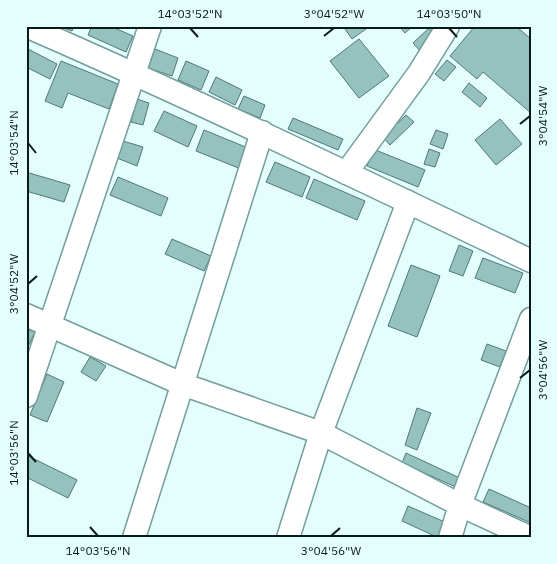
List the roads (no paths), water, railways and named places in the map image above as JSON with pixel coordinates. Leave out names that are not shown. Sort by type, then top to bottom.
[{"type":"street","points":[[26,26],[262,132],[531,261]]},
{"type":"street","points":[[26,396],[150,26]]},
{"type":"street","points":[[346,173],[419,73],[448,26]]},
{"type":"street","points":[[134,538],[262,132]]},
{"type":"street","points":[[288,538],[321,433],[408,202]]},
{"type":"street","points":[[26,315],[182,384],[321,433],[460,505],[531,538]]},
{"type":"street","points":[[450,538],[460,505],[531,319]]}]
